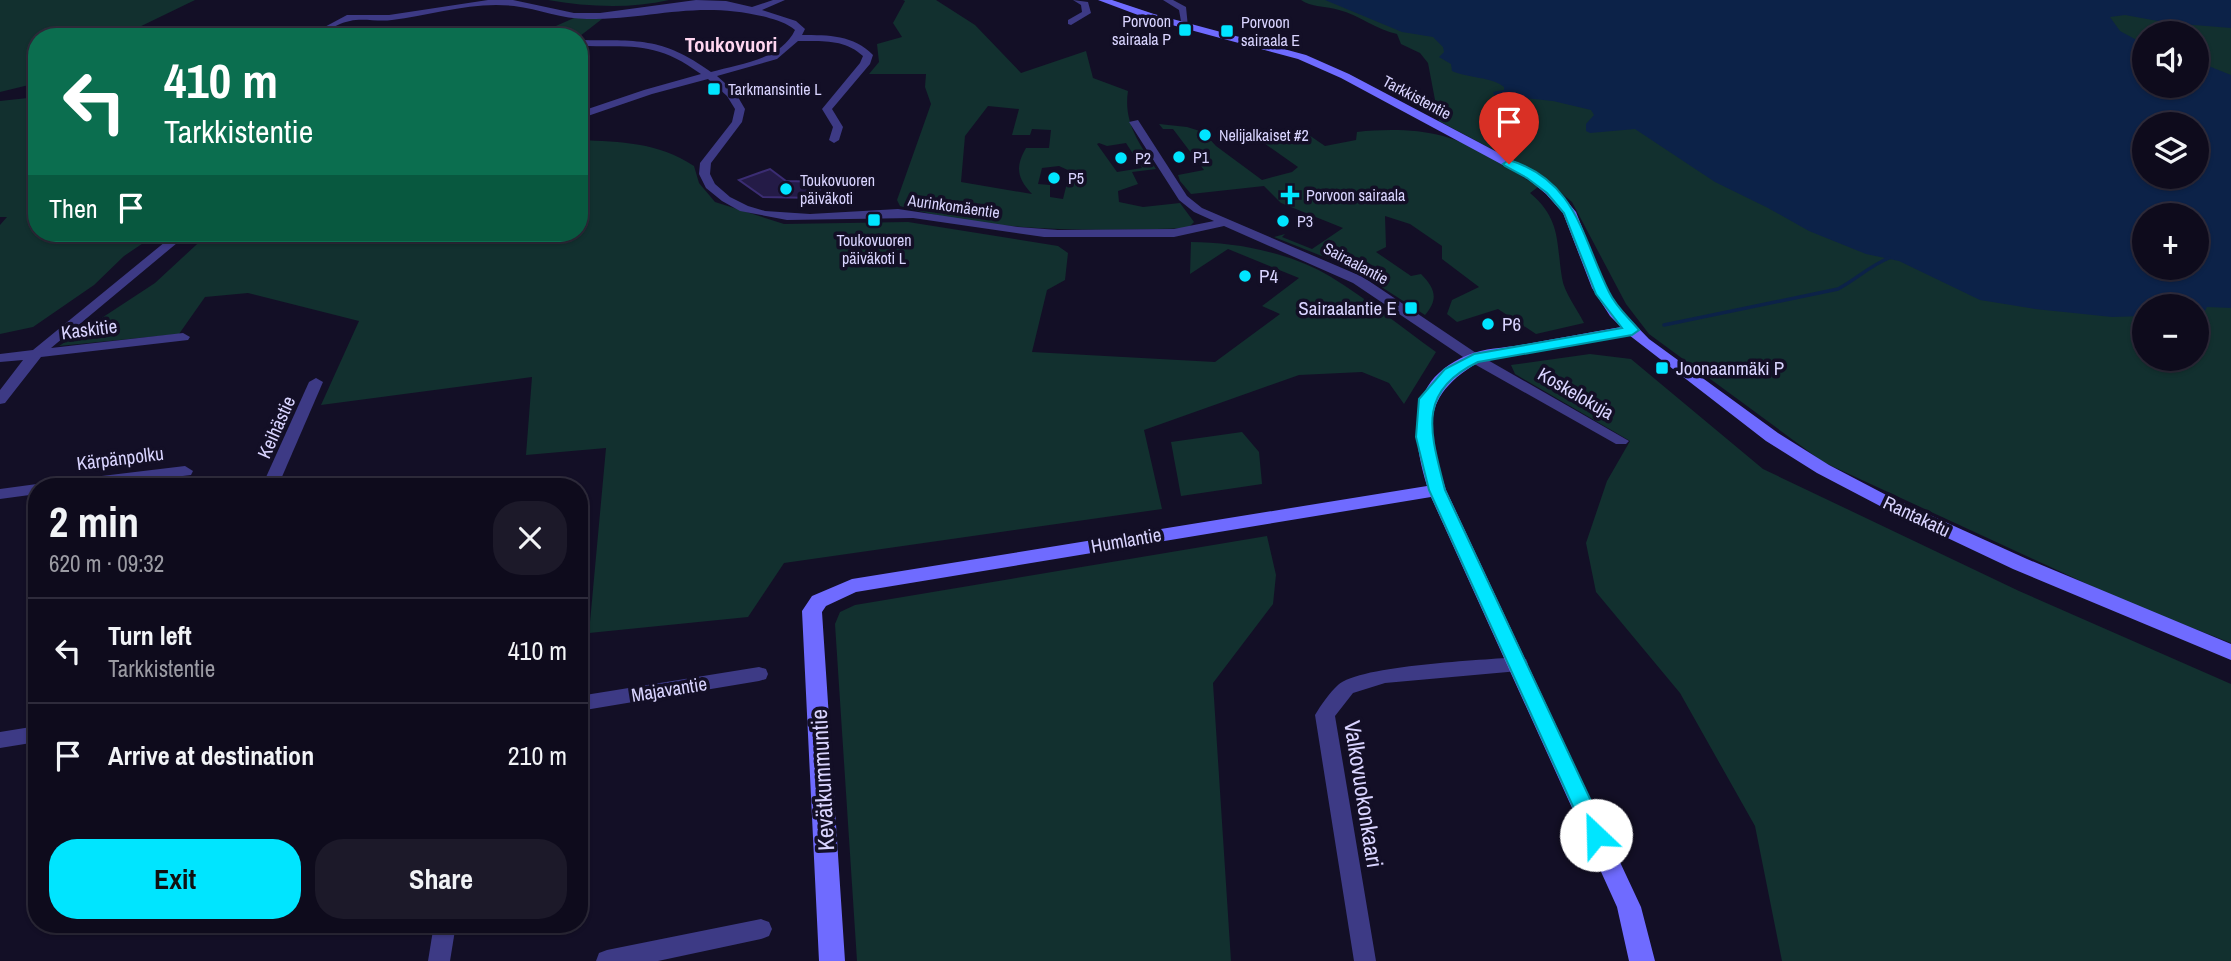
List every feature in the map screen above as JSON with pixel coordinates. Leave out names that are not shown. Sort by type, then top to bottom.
[{"type":"street","points":[[753,10],[780,0]]},
{"type":"street","points":[[1071,22],[1087,13],[1085,4],[1077,0]]},
{"type":"street","name":"Tarkkistentie","points":[[1104,0],[1301,57],[1345,76],[1531,175],[1551,191],[1569,212],[1602,294],[1615,313],[1632,330]]},
{"type":"street","points":[[1167,0],[1183,9],[1185,25]]},
{"type":"street","points":[[328,28],[347,18],[389,18],[487,1],[582,16],[696,3],[726,4],[793,23],[800,29],[796,38],[774,57],[648,92],[588,113]]},
{"type":"street","points":[[796,38],[849,42],[861,47],[868,55],[864,64],[827,109],[838,127],[834,140]]},
{"type":"street","name":"Aurinkomäentie","points":[[588,44],[668,50],[708,75],[738,99],[741,108],[738,121],[710,152],[704,173],[711,186],[727,200],[744,208],[792,217],[908,214],[1021,231],[1186,234],[1223,222]]},
{"type":"street","name":"Sairaalantie","points":[[1134,122],[1183,198],[1198,210],[1358,280],[1474,358]]},
{"type":"street","points":[[0,400],[35,355],[172,242]]},
{"type":"street","points":[[1632,330],[1474,358],[1450,372],[1427,399],[1424,437],[1437,490],[1629,907],[1642,961]]},
{"type":"street","name":"Rantakatu","points":[[1632,330],[1772,437],[1840,478],[2020,564],[2231,652]]},
{"type":"street","name":"Kaskitie","points":[[0,358],[183,337]]},
{"type":"street","name":"Koskelokuja","points":[[1474,358],[1621,441]]},
{"type":"street","name":"Keihästie","points":[[274,478],[316,382]]},
{"type":"street","name":"Kärpänpolku","points":[[127,478],[185,471]]},
{"type":"street","points":[[0,494],[28,490]]},
{"type":"street","name":"Humlantie","points":[[818,601],[852,586],[1437,490]]},
{"type":"street","name":"Kevätkummuntie","points":[[818,601],[812,611],[832,961]]},
{"type":"street","name":"Valkovuokonkaari","points":[[1365,961],[1325,715],[1346,688],[1385,676],[1519,664]]},
{"type":"street","name":"Majavantie","points":[[588,702],[759,674]]},
{"type":"street","points":[[0,740],[28,735]]},
{"type":"street","points":[[607,961],[761,929]]},
{"type":"street","points":[[439,961],[444,933]]},
{"type":"green space","points":[[0,0],[195,0],[137,28],[28,28],[28,85],[0,92]]},
{"type":"green space","points":[[548,0],[669,0],[609,6]]},
{"type":"green space","points":[[903,0],[936,0],[975,25],[1021,73],[1086,51],[1093,78],[1128,91],[1130,123],[1156,169],[1132,172],[1138,184],[1118,191],[1119,202],[1143,207],[1180,203],[1194,222],[1188,228],[1043,228],[971,221],[900,206],[897,200],[931,104],[925,87],[926,74],[869,74],[879,62],[877,44],[902,37],[893,23],[905,1]],"holes":[[[988,106],[1019,109],[1012,135],[1030,135],[1032,129],[1051,130],[1049,148],[1026,148],[1020,161],[1019,172],[1023,183],[1032,194],[961,182],[965,136]],[[1126,143],[1142,168],[1117,172],[1097,144],[1107,146]],[[1059,166],[1070,171],[1063,199],[1050,197],[1050,185],[1038,184],[1042,168]]]},
{"type":"green space","points":[[1301,0],[2231,0],[2231,643],[2126,602],[1823,462],[1649,334],[1626,304],[1572,202],[1537,173],[1439,121],[1428,63],[1420,53],[1401,44],[1397,34],[1346,12]]},
{"type":"green space","points":[[574,18],[602,19],[588,30],[551,28]]},
{"type":"green space","points":[[28,98],[28,242],[145,242],[124,256],[94,285],[33,327],[0,334],[0,225],[7,217],[0,217],[0,101]]},
{"type":"green space","points":[[1159,124],[1203,132],[1216,146],[1262,180],[1292,172],[1298,167],[1264,143],[1273,133],[1303,131],[1325,146],[1356,140],[1357,132],[1411,131],[1443,136],[1468,145],[1538,187],[1530,193],[1552,222],[1563,283],[1584,323],[1536,334],[1498,309],[1457,322],[1447,314],[1452,300],[1479,287],[1442,259],[1442,246],[1410,224],[1385,216],[1386,247],[1376,252],[1411,276],[1421,274],[1426,279],[1434,299],[1425,315],[1352,268],[1274,237],[1285,234],[1282,237],[1312,249],[1343,228],[1281,203],[1264,186],[1191,194],[1178,175],[1204,170],[1173,129],[1163,129]]},
{"type":"green space","points":[[588,141],[639,145],[666,152],[694,166],[699,183],[715,202],[784,224],[908,222],[1058,246],[1068,253],[1065,280],[1047,290],[1032,352],[1215,362],[1280,314],[1262,306],[1299,278],[1228,249],[1190,274],[1191,242],[1263,250],[1299,261],[1358,294],[1436,352],[1404,404],[1389,383],[1362,372],[1299,375],[1144,430],[1162,509],[784,563],[748,617],[589,633],[606,448],[526,455],[532,377],[321,405],[359,321],[248,293],[205,297],[179,334],[59,346],[155,283],[199,242],[588,242]]},
{"type":"green space","points":[[1590,354],[1631,359],[1763,469],[2019,591],[2231,684],[2231,961],[1782,961],[1755,826],[1680,693],[1596,592],[1586,543],[1607,481],[1630,441],[1515,374],[1511,365]]},
{"type":"green space","points":[[1242,432],[1259,452],[1262,484],[1181,496],[1171,442]]},
{"type":"green space","points":[[1267,536],[1276,575],[1273,604],[1213,683],[1231,961],[857,961],[835,624],[840,612],[855,605]]},
{"type":"water","points":[[1325,0],[2231,0],[2231,28],[2209,26],[2209,21],[2158,21],[2125,15],[2110,17],[2120,31],[2132,38],[2132,98],[2209,98],[2209,66],[2231,75],[2231,308],[2209,307],[2209,294],[2132,294],[2132,316],[2112,317],[1980,300],[1899,261],[1866,254],[1809,231],[1715,182],[1635,129],[1590,133],[1586,131],[1586,124],[1594,115],[1591,110],[1553,101],[1494,95],[1493,92],[1504,90],[1504,87],[1493,81],[1452,71],[1451,64],[1439,57],[1444,52],[1443,47],[1433,37],[1402,32]]},
{"type":"building","name":"Toukovuoren päiväkoti","points":[[770,169],[786,181],[823,182],[816,198],[763,197],[739,180]]},
{"type":"waterway","points":[[1664,325],[1838,289],[1889,258]]},
{"type":"place","name":"Porvoon sairaala P","points":[[1185,30]]},
{"type":"place","name":"Porvoon sairaala E","points":[[1227,31]]},
{"type":"place","name":"Tarkmansintie L","points":[[714,89]]},
{"type":"place","name":"Nelijalkaiset #2","points":[[1205,135]]},
{"type":"place","name":"P1","points":[[1179,157]]},
{"type":"place","name":"P2","points":[[1121,158]]},
{"type":"place","name":"P5","points":[[1054,178]]},
{"type":"place","name":"Toukovuoren päiväkoti","points":[[786,189]]},
{"type":"place","name":"Porvoon sairaala","points":[[1290,195]]},
{"type":"place","name":"Toukovuoren päiväkoti L","points":[[874,220]]},
{"type":"place","name":"P3","points":[[1283,221]]},
{"type":"place","name":"P4","points":[[1245,276]]},
{"type":"place","name":"Sairaalantie E","points":[[1411,308]]},
{"type":"place","name":"P6","points":[[1488,324]]},
{"type":"place","name":"Joonaanmäki P","points":[[1662,368]]},
{"type":"district","name":"Toukovuori","points":[[731,44]]},
{"type":"route","points":[[1509,164],[1531,175],[1551,191],[1569,212],[1602,294],[1615,313],[1632,330],[1474,358],[1450,372],[1427,399],[1424,437],[1437,490],[1596,835]]}]
